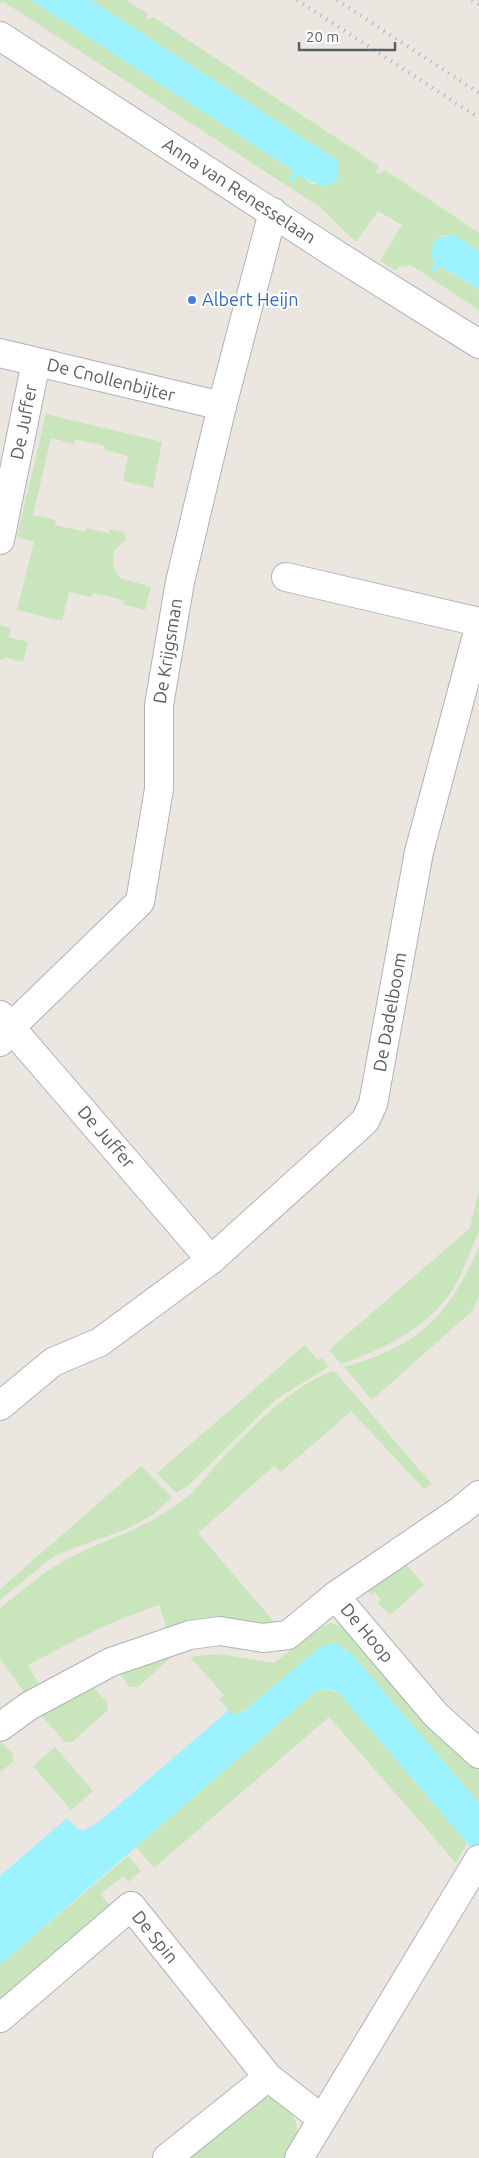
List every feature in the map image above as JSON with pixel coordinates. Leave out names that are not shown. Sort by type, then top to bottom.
[{"type":"street","name":"Anna van Renesselaan","points":[[0,36],[479,344]]},
{"type":"street","name":"De Krijgsman","points":[[4,1028],[140,902],[159,789],[159,705],[180,582],[222,406],[273,212]]},
{"type":"street","name":"De Cnollenbijter","points":[[0,353],[222,406]]},
{"type":"street","name":"De Juffer","points":[[0,540],[36,362]]},
{"type":"street","points":[[286,577],[479,622]]},
{"type":"street","name":"De Dadelboom","points":[[211,1260],[365,1121],[373,1104],[419,852],[469,704],[479,628]]},
{"type":"street","name":"De Juffer","points":[[4,1028],[211,1260]]},
{"type":"street","points":[[0,1406],[52,1362],[100,1342],[211,1260]]},
{"type":"street","name":"De Hoop","points":[[479,1495],[461,1510],[335,1596],[436,1715],[479,1754]]},
{"type":"street","points":[[0,1727],[29,1706],[111,1662],[190,1635],[220,1631],[262,1638],[288,1635],[335,1596]]},
{"type":"street","points":[[299,2158],[477,1862]]},
{"type":"street","name":"De Spin","points":[[0,2018],[131,1906],[268,2077],[322,2118]]},
{"type":"street","points":[[167,2158],[268,2077]]},
{"type":"green space","points":[[0,0],[31,0],[294,171],[288,179],[293,182],[298,175],[312,184],[333,183],[337,176],[337,160],[91,0],[126,0],[148,14],[146,20],[153,17],[379,166],[375,172],[379,174],[385,170],[479,233],[479,251],[453,234],[441,236],[438,266],[479,289],[479,310],[411,265],[399,267],[396,271],[380,261],[402,225],[378,211],[356,242],[320,207],[4,2],[0,3]]},
{"type":"green space","points":[[46,414],[162,442],[153,488],[123,481],[128,456],[105,450],[105,446],[75,439],[74,444],[51,438],[33,515],[56,520],[55,525],[86,532],[87,528],[109,533],[110,529],[124,532],[126,539],[114,551],[113,566],[120,578],[151,587],[145,610],[123,604],[124,600],[93,593],[92,597],[69,592],[62,621],[17,610],[34,542],[17,537]]},
{"type":"green space","points":[[0,625],[11,628],[8,637],[28,642],[23,662],[5,657],[4,660],[0,659]]},
{"type":"green space","points":[[479,1189],[479,1230],[460,1276],[447,1298],[422,1323],[407,1334],[375,1351],[341,1364],[329,1350],[470,1228]]},
{"type":"green space","points":[[479,1247],[479,1295],[473,1310],[372,1400],[344,1367],[370,1359],[392,1349],[412,1338],[428,1325],[455,1292]]},
{"type":"green space","points":[[305,1345],[318,1360],[321,1358],[328,1366],[275,1400],[190,1484],[176,1493],[157,1473]]},
{"type":"green space","points":[[334,1371],[432,1484],[424,1489],[351,1411],[281,1472],[274,1466],[198,1533],[274,1622],[269,1627],[243,1622],[206,1620],[167,1628],[159,1605],[76,1640],[28,1665],[40,1686],[25,1693],[0,1658],[0,1608],[61,1562],[149,1522],[179,1503],[194,1491],[230,1450],[272,1410],[303,1386]]},
{"type":"green space","points":[[141,1466],[172,1497],[154,1514],[127,1529],[51,1558],[0,1600],[0,1589]]},
{"type":"green space","points":[[399,1556],[424,1585],[390,1615],[378,1603],[381,1599],[375,1592],[372,1595],[366,1588]]},
{"type":"green space","points":[[331,1623],[345,1627],[434,1726],[479,1768],[479,1803],[345,1648],[238,1714],[233,1715],[219,1699],[224,1695],[190,1657],[219,1654],[274,1663],[317,1629]]},
{"type":"green space","points":[[177,1652],[138,1687],[130,1687],[118,1672]]},
{"type":"green space","points":[[92,1685],[108,1704],[107,1711],[72,1742],[65,1742],[40,1714]]},
{"type":"green space","points":[[322,1689],[339,1693],[467,1843],[456,1863],[329,1717],[154,1868],[136,1847],[314,1693]]},
{"type":"green space","points":[[0,1741],[13,1754],[13,1762],[0,1772]]},
{"type":"green space","points":[[55,1747],[93,1791],[71,1810],[33,1766]]},
{"type":"green space","points":[[128,1856],[141,1871],[128,1882],[123,1876],[100,1894],[110,1906],[0,2001],[0,1965]]},
{"type":"green space","points":[[262,2097],[276,2100],[283,2104],[293,2115],[296,2122],[297,2137],[286,2158],[187,2158]]},
{"type":"water","points":[[31,0],[91,0],[337,160],[337,179],[328,185],[321,185],[298,175],[293,182],[288,179],[294,171]]},
{"type":"water","points":[[453,234],[479,251],[479,289],[439,266],[434,273],[430,270],[435,264],[431,253],[435,240]]},
{"type":"water","points":[[327,1644],[337,1644],[351,1653],[479,1803],[479,1857],[339,1693],[330,1689],[322,1689],[314,1693],[0,1965],[0,1876],[67,1818],[75,1827],[83,1831],[100,1821],[229,1710],[233,1715],[243,1712],[318,1649]]},
{"type":"railway","points":[[297,0],[479,118]]},
{"type":"railway","points":[[337,0],[479,93]]},
{"type":"railway","points":[[472,0],[479,4]]},
{"type":"place","name":"Albert Heijn","points":[[192,300]]}]
